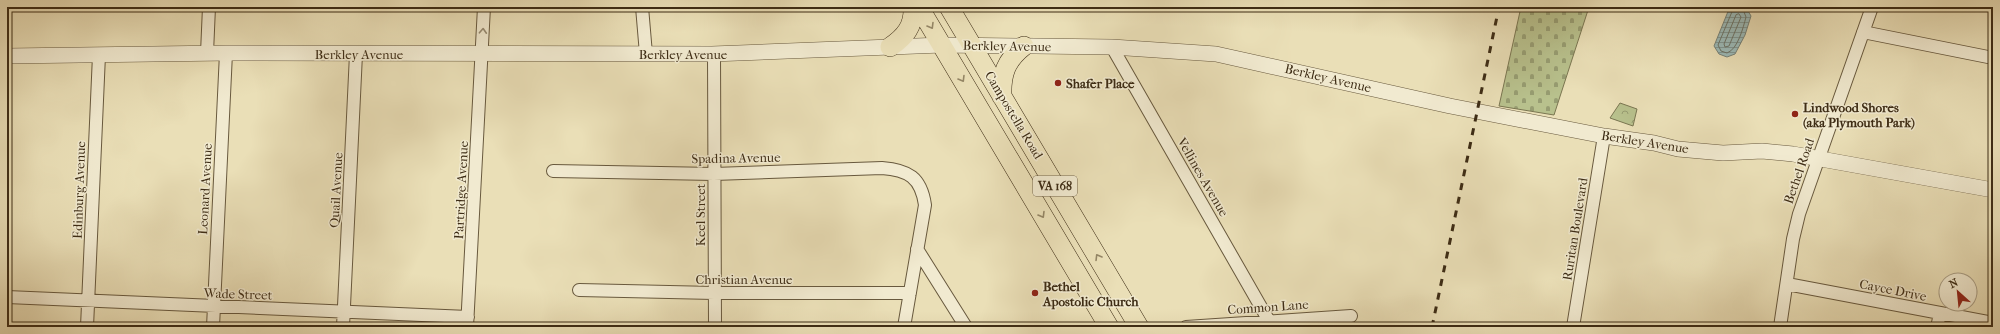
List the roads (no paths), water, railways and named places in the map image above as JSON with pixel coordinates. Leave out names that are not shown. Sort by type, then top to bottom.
[{"type":"main road","points":[[890,47],[908,31],[913,19],[913,7]]},
{"type":"main road","name":"Campostella Road","points":[[919,7],[1109,327]]},
{"type":"main road","name":"Campostella Road","points":[[949,7],[1139,327]]},
{"type":"main road","points":[[1002,97],[1003,74],[1006,65],[1014,54],[1024,46]]},
{"type":"street","points":[[207,53],[208,7]]},
{"type":"street","name":"Partridge Avenue","points":[[468,322],[484,7]]},
{"type":"street","points":[[642,7],[646,54]]},
{"type":"street","name":"Bethel Road","points":[[1780,327],[1793,239],[1799,214],[1872,7]]},
{"type":"street","points":[[1863,32],[1993,58]]},
{"type":"street","name":"Berkley Avenue","points":[[7,56],[207,53],[714,54],[942,45],[1112,47],[1216,54],[1450,106],[1604,136],[1711,153],[1762,151],[1819,158],[1993,190]]},
{"type":"street","name":"Vellines Avenue","points":[[1112,47],[1269,321]]},
{"type":"street","name":"Leonard Avenue","points":[[213,327],[226,53]]},
{"type":"street","name":"Quail Avenue","points":[[343,327],[356,54]]},
{"type":"street","name":"Keel Street","points":[[714,54],[715,327]]},
{"type":"street","name":"Edinburg Avenue","points":[[87,327],[99,55]]},
{"type":"street","name":"Ruritan Boulevard","points":[[1573,327],[1604,136]]},
{"type":"street","name":"Spadina Avenue","points":[[553,171],[714,174],[882,168],[904,171],[916,181],[924,197],[925,205],[918,249]]},
{"type":"street","points":[[904,327],[918,249]]},
{"type":"street","points":[[918,249],[966,327]]},
{"type":"street","name":"Cayce Drive","points":[[1787,284],[1993,323]]},
{"type":"street","name":"Christian Avenue","points":[[579,290],[714,293],[910,293]]},
{"type":"street","name":"Wade Street","points":[[7,297],[344,312],[468,322]]},
{"type":"street","points":[[1937,327],[1940,314]]},
{"type":"street","name":"Common Lane","points":[[1186,327],[1351,316]]},
{"type":"water","points":[[1735,7],[1747,9],[1751,16],[1745,35],[1735,54],[1727,57],[1719,54],[1714,46],[1729,9]]},
{"type":"railway","points":[[1432,327],[1499,7]]},
{"type":"place","name":"Shafer Place","points":[[1058,83]]},
{"type":"place","name":"Lindwood Shores (aka Plymouth Park)","points":[[1795,114]]},
{"type":"place","name":"Bethel Apostolic Church","points":[[1035,293]]}]
